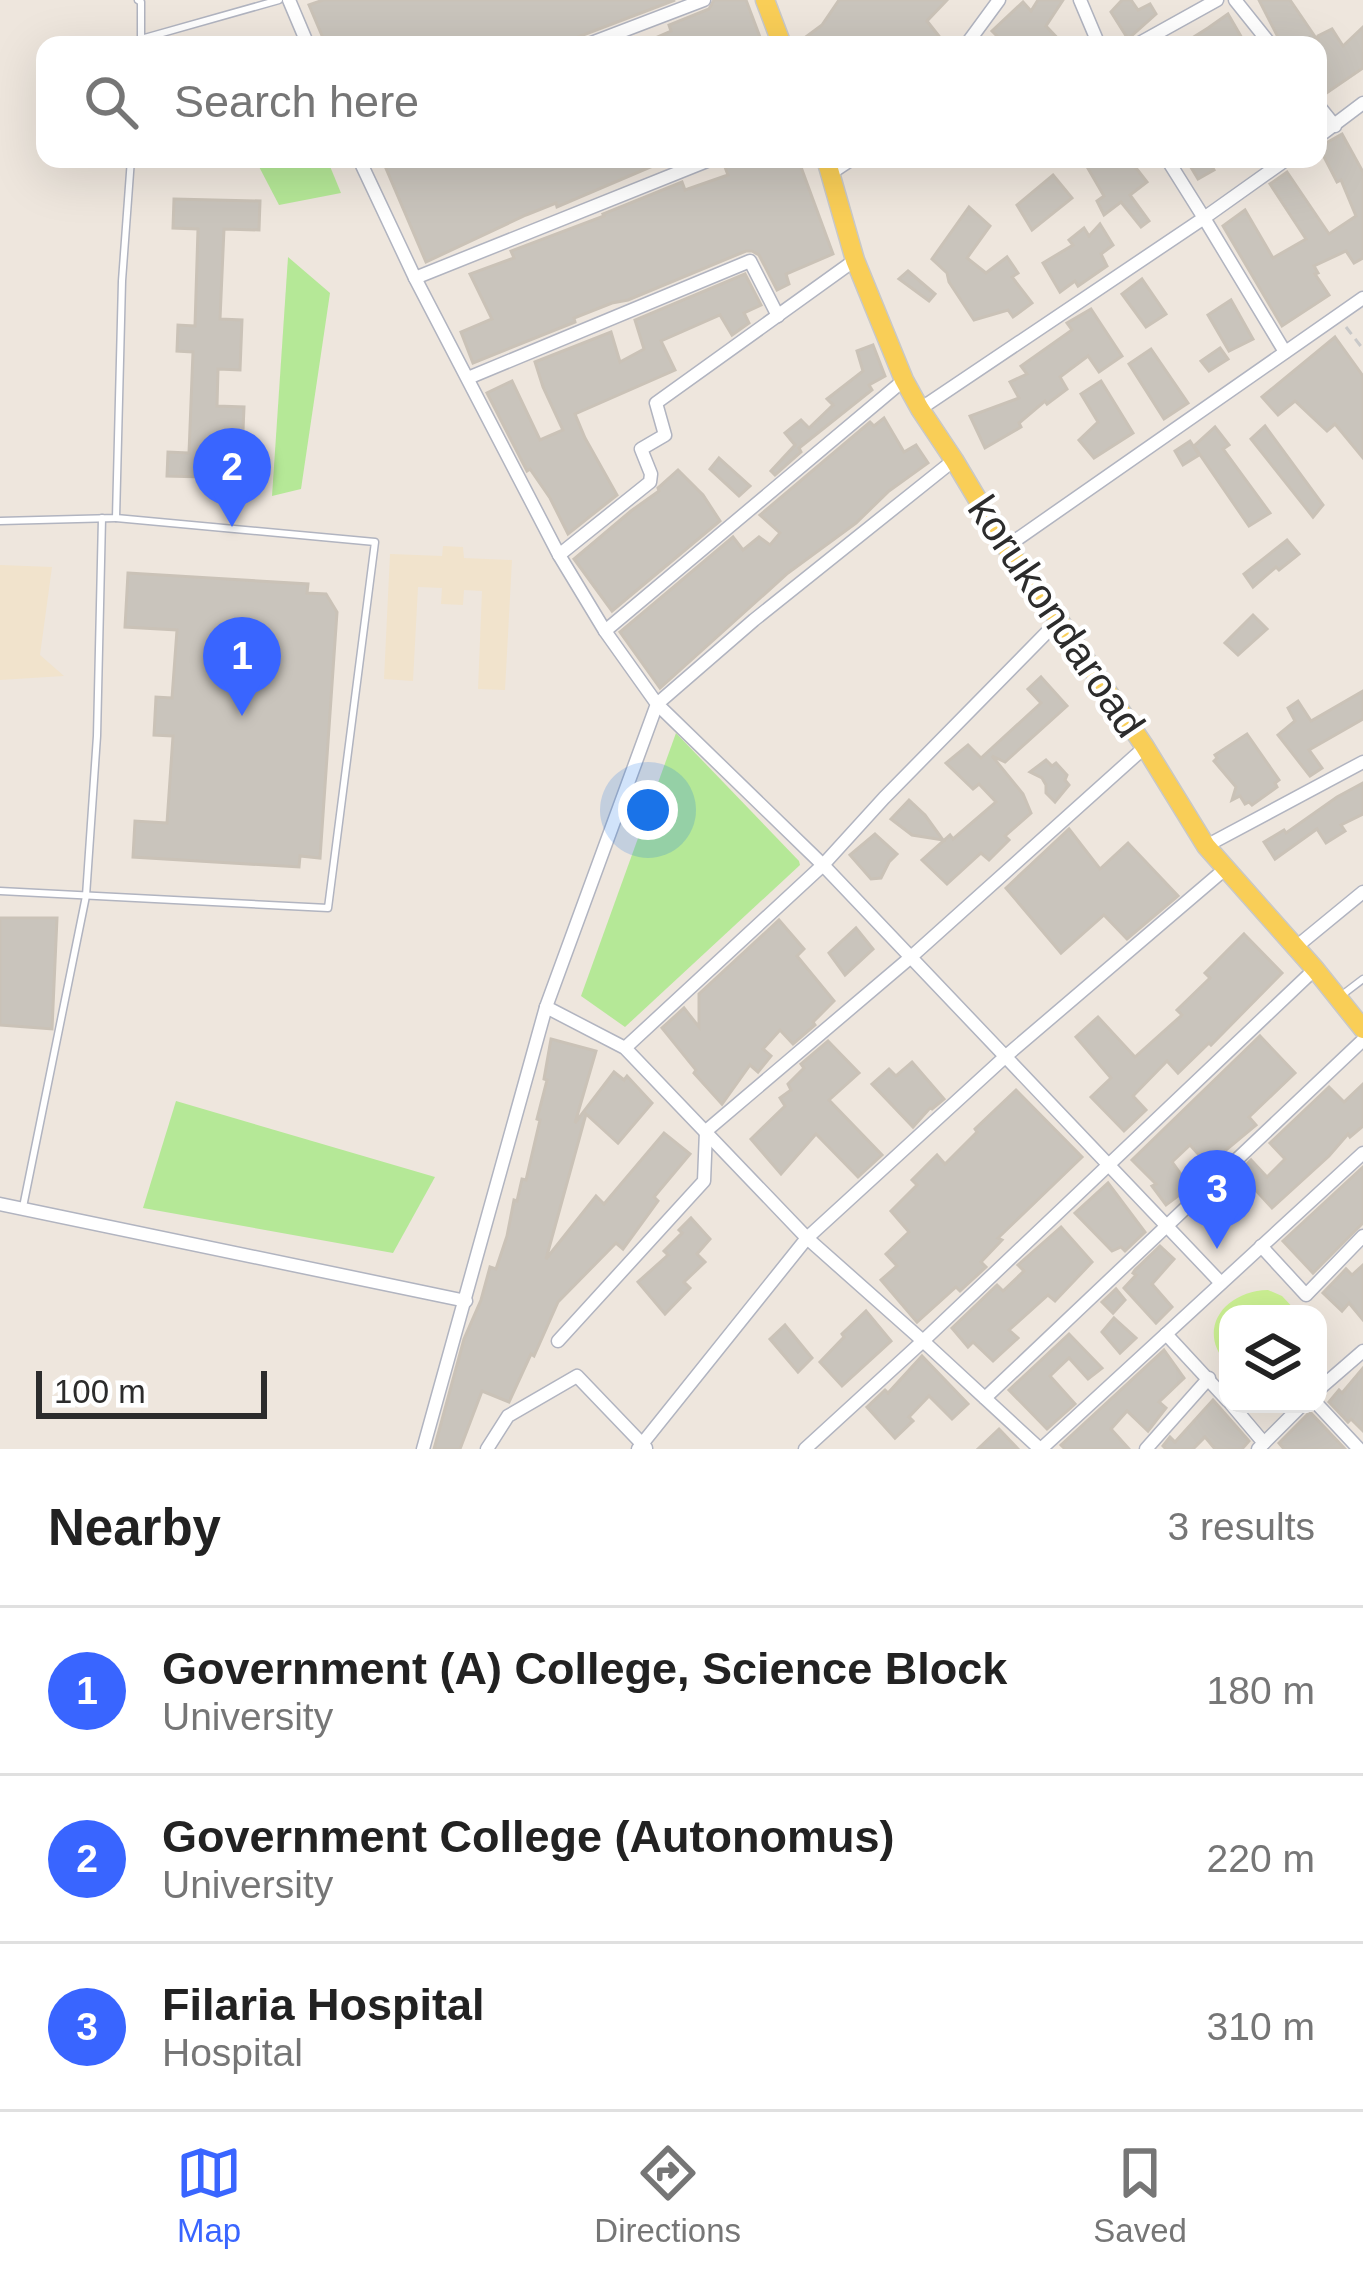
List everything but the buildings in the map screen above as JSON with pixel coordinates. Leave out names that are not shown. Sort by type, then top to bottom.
[{"type":"main road","points":[[765,0],[779,36]]},
{"type":"main road","name":"korukondaroad","points":[[830,168],[855,260],[920,409],[1006,547],[1206,846],[1363,1029]]},
{"type":"street","points":[[289,0],[304,36]]},
{"type":"street","points":[[610,36],[704,0]]},
{"type":"street","points":[[973,36],[999,0]]},
{"type":"street","points":[[1079,0],[1095,36]]},
{"type":"street","points":[[1152,36],[1216,0]]},
{"type":"street","points":[[1235,0],[1263,36]]},
{"type":"street","points":[[1327,131],[1363,104]]},
{"type":"street","points":[[1327,116],[1335,126]]},
{"type":"street","points":[[362,168],[559,555],[657,704],[823,866],[1221,1283]]},
{"type":"street","points":[[415,278],[690,168]]},
{"type":"street","points":[[1173,168],[1286,352]]},
{"type":"street","points":[[920,409],[1275,168]]},
{"type":"street","points":[[559,555],[650,482],[641,449],[665,435],[656,403],[855,260]]},
{"type":"street","points":[[468,378],[750,261],[778,316]]},
{"type":"street","points":[[1006,547],[1363,298]]},
{"type":"street","points":[[605,631],[904,380]]},
{"type":"street","points":[[423,1449],[546,1007],[657,704],[954,460]]},
{"type":"street","points":[[626,1048],[823,866],[1059,620]]},
{"type":"street","points":[[559,1342],[704,1181],[706,1132],[1144,747]]},
{"type":"street","points":[[1206,846],[1363,762]]},
{"type":"street","points":[[487,1449],[508,1416],[577,1376],[642,1448],[807,1238],[1006,1056],[1225,869]]},
{"type":"street","points":[[1295,947],[1363,892]]},
{"type":"street","points":[[805,1449],[1315,969]]},
{"type":"street","points":[[546,1007],[626,1048],[807,1238],[1040,1449],[1363,1153]]},
{"type":"street","points":[[985,1398],[1363,1040]]},
{"type":"street","points":[[0,1204],[466,1301]]},
{"type":"street","points":[[1261,1246],[1306,1295],[1363,1236]]},
{"type":"street","points":[[1166,1334],[1219,1390]]},
{"type":"street","points":[[1327,1382],[1363,1351]]},
{"type":"street","points":[[1146,1449],[1209,1378]]},
{"type":"street","points":[[1237,1413],[1261,1446],[1295,1413]]},
{"type":"street","points":[[1326,1413],[1360,1449]]},
{"type":"lane","points":[[138,0],[140,36]]},
{"type":"lane","points":[[160,36],[279,0]]},
{"type":"lane","points":[[116,518],[122,281],[130,168]]},
{"type":"lane","points":[[23,1207],[86,896],[97,736],[102,518]]},
{"type":"lane","points":[[0,521],[116,518],[376,542],[328,908],[0,891]]},
{"type":"lane","points":[[1338,998],[1363,979]]},
{"type":"path","points":[[1338,316],[1363,350]]},
{"type":"shaded area","points":[[443,546],[463,547],[464,558],[512,560],[505,690],[478,689],[482,591],[464,590],[463,605],[441,604],[442,588],[418,587],[413,681],[384,679],[390,554],[442,556]]},
{"type":"shaded area","points":[[0,565],[52,567],[40,655],[64,676],[0,680]]},
{"type":"green space","points":[[260,168],[331,168],[341,193],[279,205]]},
{"type":"green space","points":[[288,257],[330,293],[301,489],[272,496]]},
{"type":"green space","points":[[676,733],[800,865],[625,1027],[581,996]]},
{"type":"green space","points":[[176,1101],[435,1177],[393,1253],[143,1208]]},
{"type":"green space","points":[[1268,1290],[1290,1305],[1227,1305],[1252,1292]]},
{"type":"green space","points":[[1219,1315],[1219,1353],[1214,1339]]},
{"type":"place","name":"Government College (Autonomus)","points":[[232,527]]},
{"type":"place","name":"Government (A) College, Science Block","points":[[242,716]]},
{"type":"place","name":"Filaria Hospital","points":[[1217,1249]]}]
